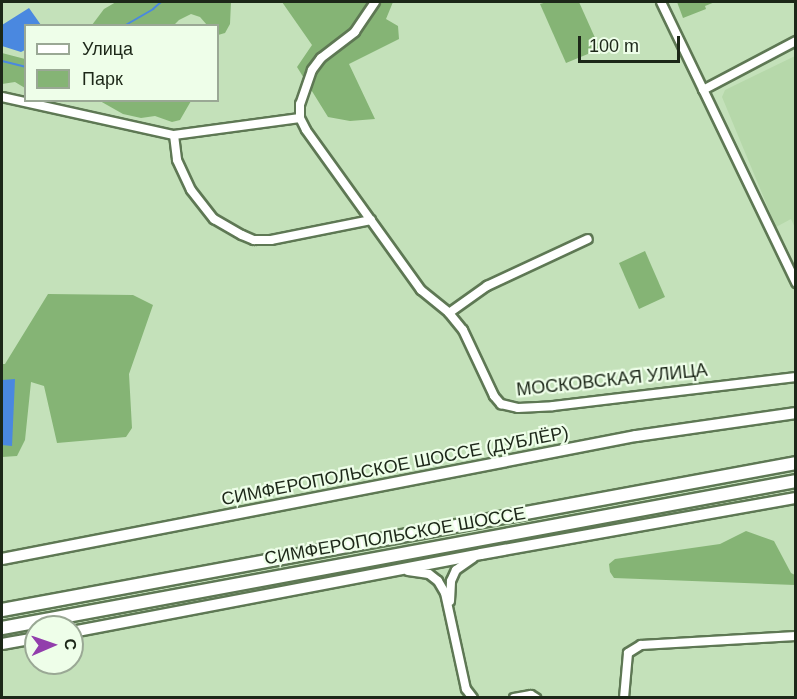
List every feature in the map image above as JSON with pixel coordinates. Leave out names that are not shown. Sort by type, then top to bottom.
[{"type":"highway","name":"СИМФЕРОПОЛЬСКОЕ ШОССЕ","points":[[2,610],[795,463]]},
{"type":"highway","name":"СИМФЕРОПОЛЬСКОЕ ШОССЕ","points":[[2,627],[795,481]]},
{"type":"main road","name":"СИМФЕРОПОЛЬСКОЕ ШОССЕ (ДУБЛЁР)","points":[[2,559],[636,436],[795,413]]},
{"type":"main road","points":[[84,630],[481,554],[795,498]]},
{"type":"main road","points":[[2,645],[24,640]]},
{"type":"street","points":[[25,102],[174,135],[300,118],[300,104],[312,70],[321,58],[355,32],[375,2]]},
{"type":"street","points":[[661,2],[795,283]]},
{"type":"street","points":[[703,90],[795,41]]},
{"type":"street","points":[[2,97],[24,102]]},
{"type":"street","name":"МОСКОВСКАЯ УЛИЦА","points":[[300,118],[306,130],[421,290],[449,313],[463,330],[494,396],[509,407],[553,406],[795,377]]},
{"type":"street","points":[[174,135],[177,160],[191,189],[209,215],[242,235],[254,240],[271,240],[371,220]]},
{"type":"street","points":[[449,313],[487,286],[588,239]]},
{"type":"street","points":[[450,608],[451,580],[456,570],[481,554]]},
{"type":"street","points":[[397,570],[429,574],[438,581],[450,608],[466,689],[473,698]]},
{"type":"street","points":[[624,698],[628,653],[641,645],[795,636]]},
{"type":"street","points":[[514,698],[531,695],[536,698]]},
{"type":"shaded area","points":[[795,56],[795,228],[791,219],[776,227],[722,97],[725,90]]},
{"type":"green space","points":[[116,2],[231,2],[230,24],[225,33],[219,35],[219,24],[206,24],[200,17],[191,14],[175,24],[93,24],[104,9]]},
{"type":"green space","points":[[282,2],[393,2],[386,19],[398,26],[399,39],[349,64],[375,119],[350,121],[328,117],[297,67],[312,45]]},
{"type":"green space","points":[[579,2],[600,49],[566,63],[540,4]]},
{"type":"green space","points":[[677,2],[715,2],[705,6],[706,9],[683,18]]},
{"type":"green space","points":[[2,53],[24,59],[24,87],[15,82],[2,84]]},
{"type":"green space","points":[[102,102],[190,102],[180,120],[172,122],[155,116],[141,118],[123,114]]},
{"type":"green space","points":[[645,251],[665,297],[639,309],[619,263]]},
{"type":"green space","points":[[48,294],[133,295],[153,305],[129,374],[132,428],[126,437],[57,443],[44,386],[31,382],[25,440],[17,456],[2,457],[2,364],[5,364]]},
{"type":"green space","points":[[746,531],[774,541],[791,573],[795,575],[795,585],[614,578],[610,572],[609,564],[615,559],[720,544]]},
{"type":"water","points":[[29,8],[40,24],[24,24],[24,50],[21,52],[2,46],[2,25]]},
{"type":"water","points":[[15,379],[12,446],[2,445],[2,380]]},
{"type":"waterway","points":[[127,24],[161,2]]},
{"type":"waterway","points":[[2,61],[24,66]]}]
